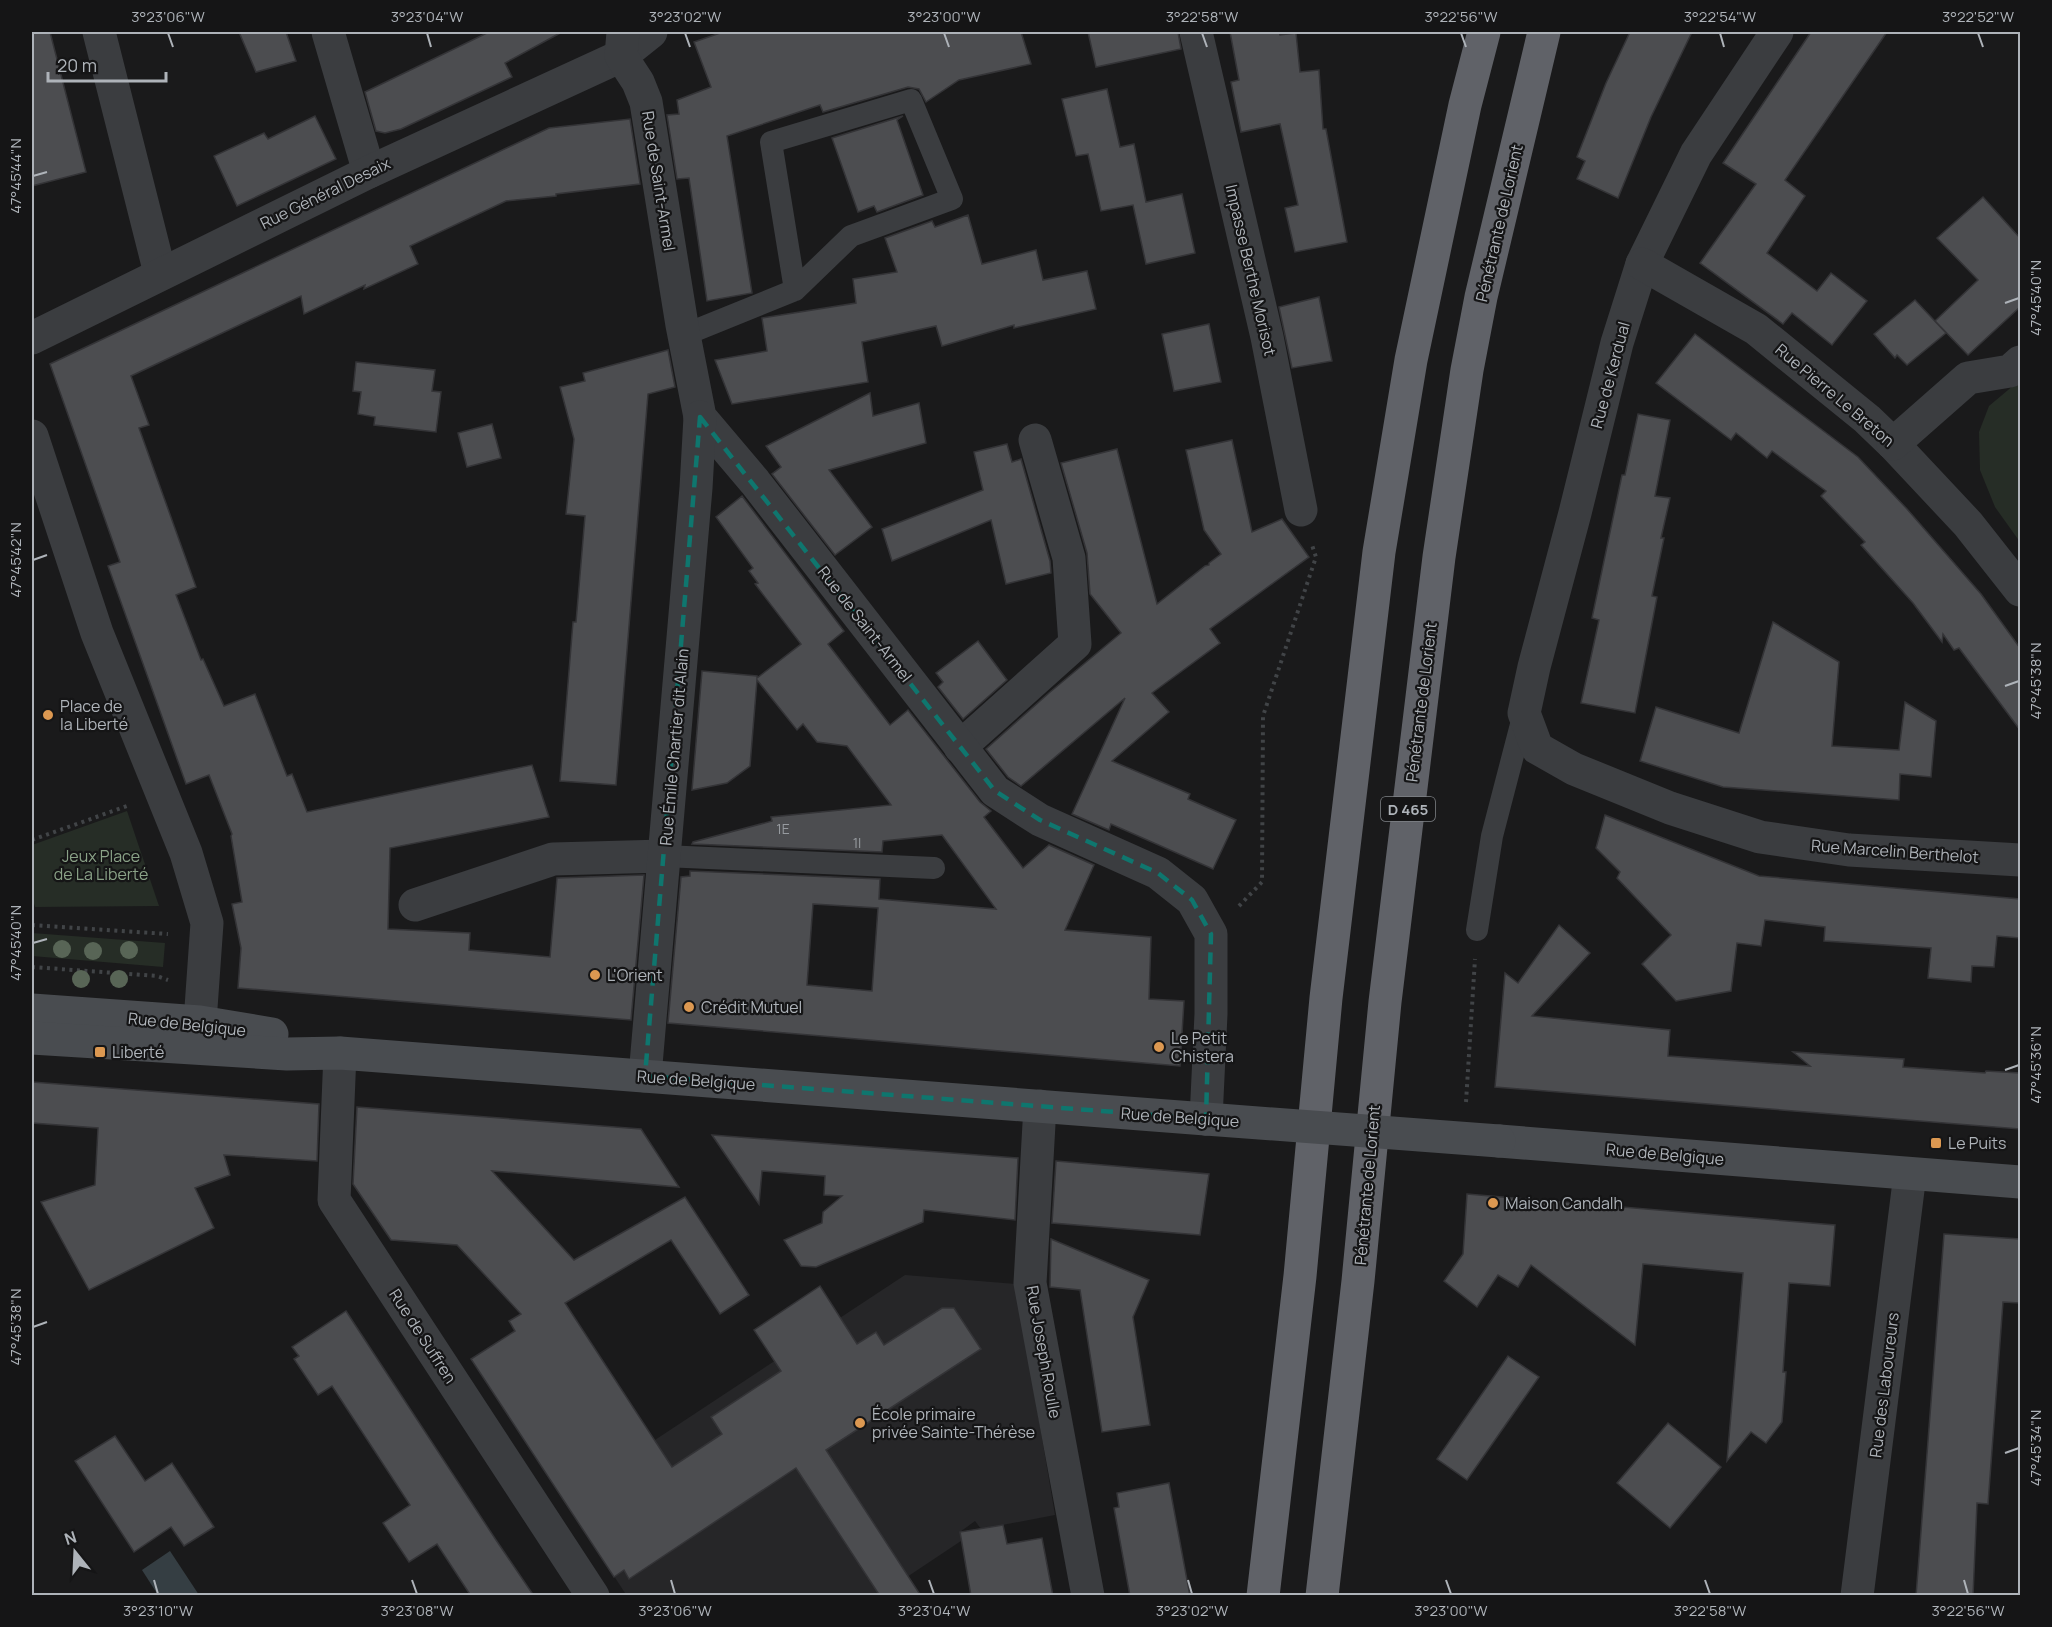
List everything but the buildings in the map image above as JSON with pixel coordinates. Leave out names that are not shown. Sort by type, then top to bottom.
[{"type":"highway","points":[[1263,1596],[1300,1276],[1326,998],[1379,552],[1411,360],[1447,99],[1460,32]]},
{"type":"highway","points":[[1411,360],[1465,105],[1484,32]]},
{"type":"highway","name":"Pénétrante de Lorient","points":[[1322,1596],[1358,1281],[1384,1002],[1439,557],[1467,370],[1481,297],[1544,32]]},
{"type":"highway","points":[[1481,297],[1567,32]]},
{"type":"main road","name":"Rue de Belgique","points":[[32,1010],[200,1007],[340,1053]]},
{"type":"main road","name":"Rue de Belgique","points":[[32,1038],[286,1053],[340,1053],[2020,1182]]},
{"type":"street","points":[[99,32],[160,273]]},
{"type":"street","points":[[328,32],[369,172]]},
{"type":"street","name":"Rue Général Desaix","points":[[32,338],[622,44],[651,32]]},
{"type":"street","name":"Impasse Berthe Morisot","points":[[1196,32],[1267,337],[1301,510]]},
{"type":"street","name":"Rue de Kerdual","points":[[1524,713],[1617,343],[1642,264],[1696,154],[1777,32]]},
{"type":"street","name":"Rue de Saint-Armel","points":[[622,44],[646,102],[684,335],[700,417],[755,482],[995,791],[1031,814],[1158,873],[1192,900],[1211,934],[1211,1014],[1206,1119]]},
{"type":"street","name":"Rue Pierre Le Breton","points":[[1642,264],[1756,329],[1867,419],[1968,524],[2020,590]]},
{"type":"street","points":[[1893,444],[1968,378],[2010,372],[2020,362]]},
{"type":"street","name":"Rue Émile Chartier dit Alain","points":[[645,1076],[696,488],[700,417]]},
{"type":"street","points":[[32,436],[97,633],[186,853],[207,924],[200,1007]]},
{"type":"street","points":[[960,747],[1075,644],[1069,558],[1035,440]]},
{"type":"street","name":"Rue Marcelin Berthelot","points":[[1524,713],[1537,748],[1574,769],[1670,808],[1760,837],[1849,850],[2020,860]]},
{"type":"street","points":[[415,905],[553,859],[664,856]]},
{"type":"street","name":"Rue de Suffren","points":[[340,1053],[334,1200],[593,1596]]},
{"type":"street","name":"Rue Joseph Roulle","points":[[1040,1106],[1030,1283],[1088,1596]]},
{"type":"street","name":"Rue des Laboureurs","points":[[1857,1596],[1910,1174]]},
{"type":"lane","points":[[684,335],[795,290],[851,236],[952,199],[911,99],[771,142],[795,290]]},
{"type":"lane","points":[[1477,930],[1492,836],[1524,713]]},
{"type":"lane","points":[[664,856],[934,868]]},
{"type":"path","points":[[1211,934],[1262,882],[1263,716],[1316,557],[1301,510]]},
{"type":"path","points":[[32,840],[129,805],[133,810]]},
{"type":"path","points":[[32,925],[171,934],[170,926]]},
{"type":"path","points":[[1464,1138],[1477,930]]},
{"type":"path","points":[[32,967],[157,976],[168,980],[200,1007]]},
{"type":"path","points":[[168,980],[169,969]]},
{"type":"highlighted area","points":[[700,417],[995,791],[1040,820],[1158,873],[1192,900],[1211,934],[1206,1119],[645,1076]]},
{"type":"shaded area","name":"École primaire privée Sainte-Thérèse","points":[[905,1275],[1016,1284],[1055,1515],[981,1529],[975,1521],[960,1532],[961,1541],[880,1595],[627,1596],[564,1500]]},
{"type":"shaded area","points":[[170,1551],[199,1595],[158,1595],[142,1570]]},
{"type":"green space","points":[[2020,380],[2020,542],[1995,507],[1980,470],[1979,432],[1989,406]]},
{"type":"green space","name":"Jeux Place de La Liberté","points":[[127,811],[159,906],[35,907],[32,896],[32,845]]},
{"type":"green space","points":[[32,933],[165,943],[163,967],[32,956]]},
{"type":"place","name":"Place de la Liberté","points":[[48,715]]},
{"type":"place","name":"L'Orient","points":[[595,975]]},
{"type":"place","name":"Crédit Mutuel","points":[[689,1007]]},
{"type":"place","name":"Le Petit Chistera","points":[[1159,1047]]},
{"type":"place","name":"Liberté","points":[[100,1052]]},
{"type":"place","name":"Le Puits","points":[[1936,1143]]},
{"type":"place","name":"Maison Candalh","points":[[1493,1203]]},
{"type":"place","name":"École primaire privée Sainte-Thérèse","points":[[860,1423]]}]
